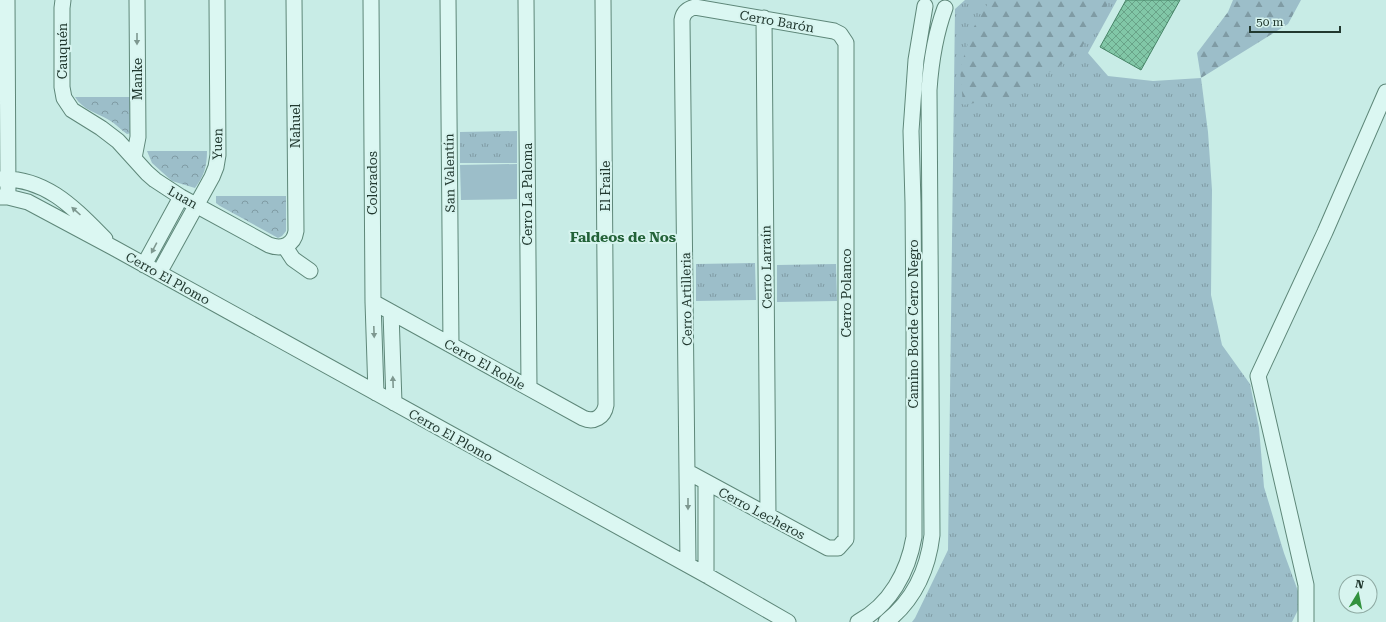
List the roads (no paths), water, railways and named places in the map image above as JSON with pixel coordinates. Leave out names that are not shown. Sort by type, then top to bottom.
[{"type":"street","points":[[4,197],[7,0]]},
{"type":"street","name":"Cauquén","points":[[63,0],[62,87],[66,103]]},
{"type":"street","name":"Manke","points":[[134,158],[138,137],[137,0]]},
{"type":"street","name":"Yuen","points":[[159,273],[212,177],[217,161],[217,0]]},
{"type":"street","name":"Nahuel","points":[[284,247],[292,241],[296,231],[294,0]]},
{"type":"street","name":"Colorados","points":[[371,0],[373,302],[376,393]]},
{"type":"street","name":"San Valentín","points":[[448,0],[451,345]]},
{"type":"street","name":"Cerro La Paloma","points":[[526,0],[529,388]]},
{"type":"street","name":"El Fraile","points":[[599,418],[605,410],[606,405],[603,0]]},
{"type":"street","name":"Cerro Barón","points":[[687,10],[699,7],[834,31],[842,36]]},
{"type":"street","name":"Cerro Artilleria","points":[[687,10],[682,20],[688,565]]},
{"type":"street","name":"Camino Borde Cerro Negro","points":[[858,622],[881,605],[897,585],[908,562],[914,536],[913,203],[910,131],[913,84],[924,10],[943,13],[932,53],[929,90],[932,535],[927,562],[916,588],[899,610],[886,622]]},
{"type":"street","name":"Cerro Larraín","points":[[764,18],[768,516]]},
{"type":"street","name":"Cerro Polanco","points":[[838,548],[844,543],[847,535],[846,47],[842,36]]},
{"type":"street","points":[[1306,622],[1306,585],[1258,376],[1325,232],[1386,92]]},
{"type":"street","name":"Luan","points":[[66,103],[72,110],[110,134],[150,176],[181,197],[269,245],[284,247]]},
{"type":"street","name":"Cerro El Plomo","points":[[4,179],[21,180],[36,185],[61,198],[80,214],[114,248]]},
{"type":"street","name":"Cerro El Plomo","points":[[4,197],[20,200],[34,205],[64,223],[114,248],[688,565],[788,622]]},
{"type":"street","points":[[144,265],[181,197]]},
{"type":"street","points":[[284,247],[293,259],[310,272]]},
{"type":"street","name":"Cerro El Roble","points":[[373,302],[587,420],[599,418]]},
{"type":"street","points":[[391,312],[394,403]]},
{"type":"street","points":[[354,381],[363,377],[375,366]]},
{"type":"street","name":"Cerro Lecheros","points":[[688,472],[824,546],[838,548]]},
{"type":"street","points":[[706,482],[706,575]]},
{"type":"district","name":"Faldeos de Nos","points":[[623,237]]}]
